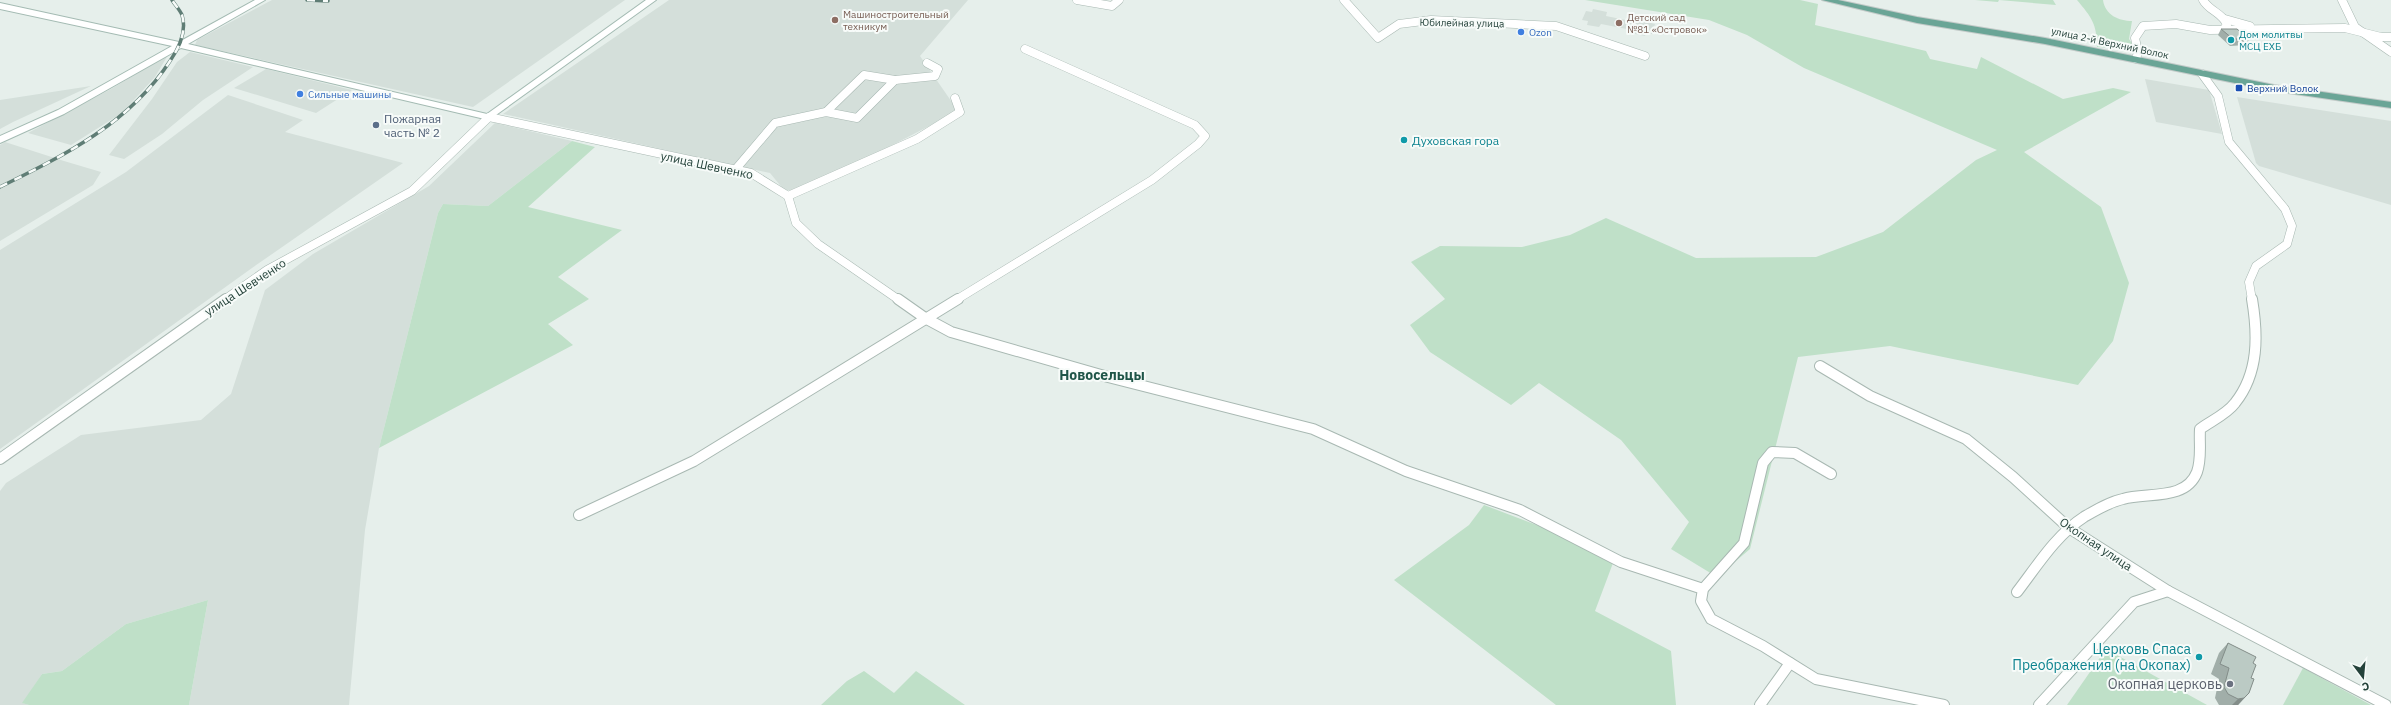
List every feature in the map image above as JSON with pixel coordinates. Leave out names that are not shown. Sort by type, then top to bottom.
[{"type":"main road","name":"улица 2-й Верхний Волок","points":[[1826,0],[1910,18],[2136,59],[2274,88],[2391,105]]},
{"type":"street","points":[[0,140],[61,112],[261,0]]},
{"type":"street","name":"улица Шевченко","points":[[0,459],[267,270],[412,191],[430,176],[489,117],[652,0]]},
{"type":"street","points":[[1077,0],[1086,3],[1112,6],[1119,0]]},
{"type":"street","name":"Юбилейная улица","points":[[1344,0],[1378,38],[1399,24],[1431,20],[1556,26],[1646,56]]},
{"type":"street","points":[[2202,0],[2206,6],[2225,19],[2262,28]]},
{"type":"street","points":[[2342,0],[2355,27],[2391,52]]},
{"type":"street","points":[[0,6],[179,45],[489,117]]},
{"type":"street","points":[[2223,30],[2227,25],[2225,19]]},
{"type":"street","points":[[2136,59],[2138,52],[2135,38],[2139,29],[2143,26],[2176,24],[2210,30],[2262,28],[2345,28],[2364,33],[2391,36]]},
{"type":"street","points":[[578,515],[694,461],[1152,180],[1198,144],[1205,136],[1195,125],[1025,49]]},
{"type":"street","points":[[826,112],[864,75],[895,80],[935,76],[938,69],[927,63]]},
{"type":"street","points":[[2017,592],[2069,528],[2094,511],[2125,498],[2159,495],[2184,488],[2194,477],[2199,462],[2200,429],[2235,404],[2253,369],[2257,331],[2250,282],[2256,266],[2287,244],[2292,226],[2285,209],[2229,142],[2218,96],[2202,74]]},
{"type":"street","points":[[735,170],[774,123],[826,112],[857,118],[895,80]]},
{"type":"street","points":[[955,98],[960,112],[917,139],[788,196],[796,223],[818,244],[925,318],[952,332],[1102,376],[1313,429],[1406,471],[1520,510],[1621,562],[1703,589]]},
{"type":"street","name":"улица Шевченко","points":[[489,117],[751,173],[788,196]]},
{"type":"street","name":"Окопная улица","points":[[1820,366],[1870,396],[1966,439],[2013,477],[2069,528],[2168,591],[2386,705]]},
{"type":"street","points":[[1831,474],[1795,453],[1772,452],[1763,463],[1761,477],[1744,543],[1703,589],[1701,602],[1711,619],[1816,679],[1944,705]]},
{"type":"street","points":[[2039,705],[2134,602],[2168,591]]},
{"type":"street","points":[[1760,705],[1790,663]]},
{"type":"shaded area","points":[[272,0],[625,0],[473,107],[195,45],[197,40]]},
{"type":"shaded area","points":[[669,0],[968,0],[920,56],[958,111],[804,191],[784,190],[770,173],[503,114]]},
{"type":"shaded area","name":"Детский сад №81 «Островок»","points":[[1593,9],[1607,12],[1606,16],[1631,21],[1633,17],[1647,20],[1647,22],[1655,24],[1652,34],[1646,33],[1645,36],[1631,33],[1632,30],[1601,24],[1599,27],[1587,25],[1588,21],[1582,20],[1586,11],[1592,12]]},
{"type":"shaded area","points":[[190,52],[253,67],[203,100],[162,134],[124,159],[109,155],[152,99],[177,62]]},
{"type":"shaded area","points":[[168,55],[155,77],[122,113],[71,145],[28,133],[111,89]]},
{"type":"shaded area","name":"Сильные машины","points":[[266,69],[352,90],[316,113],[234,88]]},
{"type":"shaded area","points":[[2145,79],[2209,90],[2222,134],[2156,122]]},
{"type":"shaded area","points":[[91,86],[13,122],[0,129],[0,100]]},
{"type":"shaded area","points":[[228,95],[303,120],[285,132],[403,163],[252,268],[0,449],[0,250],[126,172]]},
{"type":"shaded area","points":[[2237,97],[2391,121],[2391,205],[2259,166],[2256,163]]},
{"type":"shaded area","points":[[495,123],[572,141],[488,206],[443,204],[438,213],[379,448],[365,530],[349,705],[189,705],[208,600],[126,624],[62,671],[42,674],[23,703],[29,705],[0,705],[0,491],[6,483],[81,435],[201,420],[231,394],[265,290],[313,254],[429,186]]},
{"type":"shaded area","points":[[5,142],[101,172],[93,185],[0,241],[0,145]]},
{"type":"green space","points":[[1585,0],[1800,0],[1818,4],[1815,25],[1926,51],[1930,59],[1977,69],[1981,57],[2063,99],[2113,88],[2131,92],[2024,152],[2101,207],[2129,283],[2113,341],[2078,385],[1890,346],[1798,357],[1750,549],[1717,577],[1671,549],[1689,522],[1621,440],[1539,383],[1511,405],[1430,352],[1410,325],[1445,299],[1411,262],[1440,246],[1522,247],[1570,235],[1606,218],[1696,258],[1816,257],[1883,232],[1976,160],[1997,150],[1804,68],[1747,35],[1709,20]]},
{"type":"green space","points":[[1975,0],[1999,0],[1998,2]]},
{"type":"green space","points":[[1999,0],[2053,0],[2056,5]]},
{"type":"green space","points":[[2077,0],[2103,0],[2107,10],[2113,16],[2122,20],[2132,21],[2129,39],[2136,49],[2097,47],[2096,32],[2092,21]]},
{"type":"green space","points":[[572,141],[595,147],[528,207],[622,230],[558,277],[589,299],[548,324],[573,345],[379,448],[438,213],[443,204],[488,206]]},
{"type":"green space","points":[[1484,505],[1616,555],[1595,611],[1671,651],[1676,705],[1556,705],[1394,580],[1469,525]]},
{"type":"green space","points":[[208,600],[189,705],[29,705],[22,703],[42,674],[62,671],[126,624]]},
{"type":"green space","points":[[2106,649],[2207,705],[2067,705]]},
{"type":"green space","points":[[2303,668],[2371,705],[2283,705]]},
{"type":"green space","points":[[864,671],[894,693],[916,671],[965,705],[821,705],[847,681]]},
{"type":"building","points":[[2221,29],[2237,29],[2249,39],[2233,39]]},
{"type":"building","points":[[2228,643],[2256,657],[2253,663],[2256,665],[2251,678],[2254,679],[2249,693],[2244,698],[2238,699],[2228,694],[2224,687],[2229,668],[2220,664]]},
{"type":"railway","points":[[0,187],[48,163],[94,135],[116,120],[154,83],[173,56],[183,33],[184,27],[182,15],[172,0]]},
{"type":"railway","points":[[307,0],[328,1]]},
{"type":"place","name":"Машиностроительный техникум","points":[[835,20]]},
{"type":"place","name":"Детский сад №81 «Островок»","points":[[1619,23]]},
{"type":"place","name":"Ozon","points":[[1521,32]]},
{"type":"place","name":"Дом молитвы МСЦ ЕХБ","points":[[2231,40]]},
{"type":"place","name":"Верхний Волок","points":[[2239,88]]},
{"type":"place","name":"Сильные машины","points":[[300,94]]},
{"type":"place","name":"Пожарная часть № 2","points":[[376,125]]},
{"type":"place","name":"Духовская гора","points":[[1404,140]]},
{"type":"place","name":"Церковь Спаса Преображения (на Окопах)","points":[[2199,657]]},
{"type":"place","name":"Окопная церковь","points":[[2230,684]]},
{"type":"district","name":"Новосельцы","points":[[1102,375]]}]
